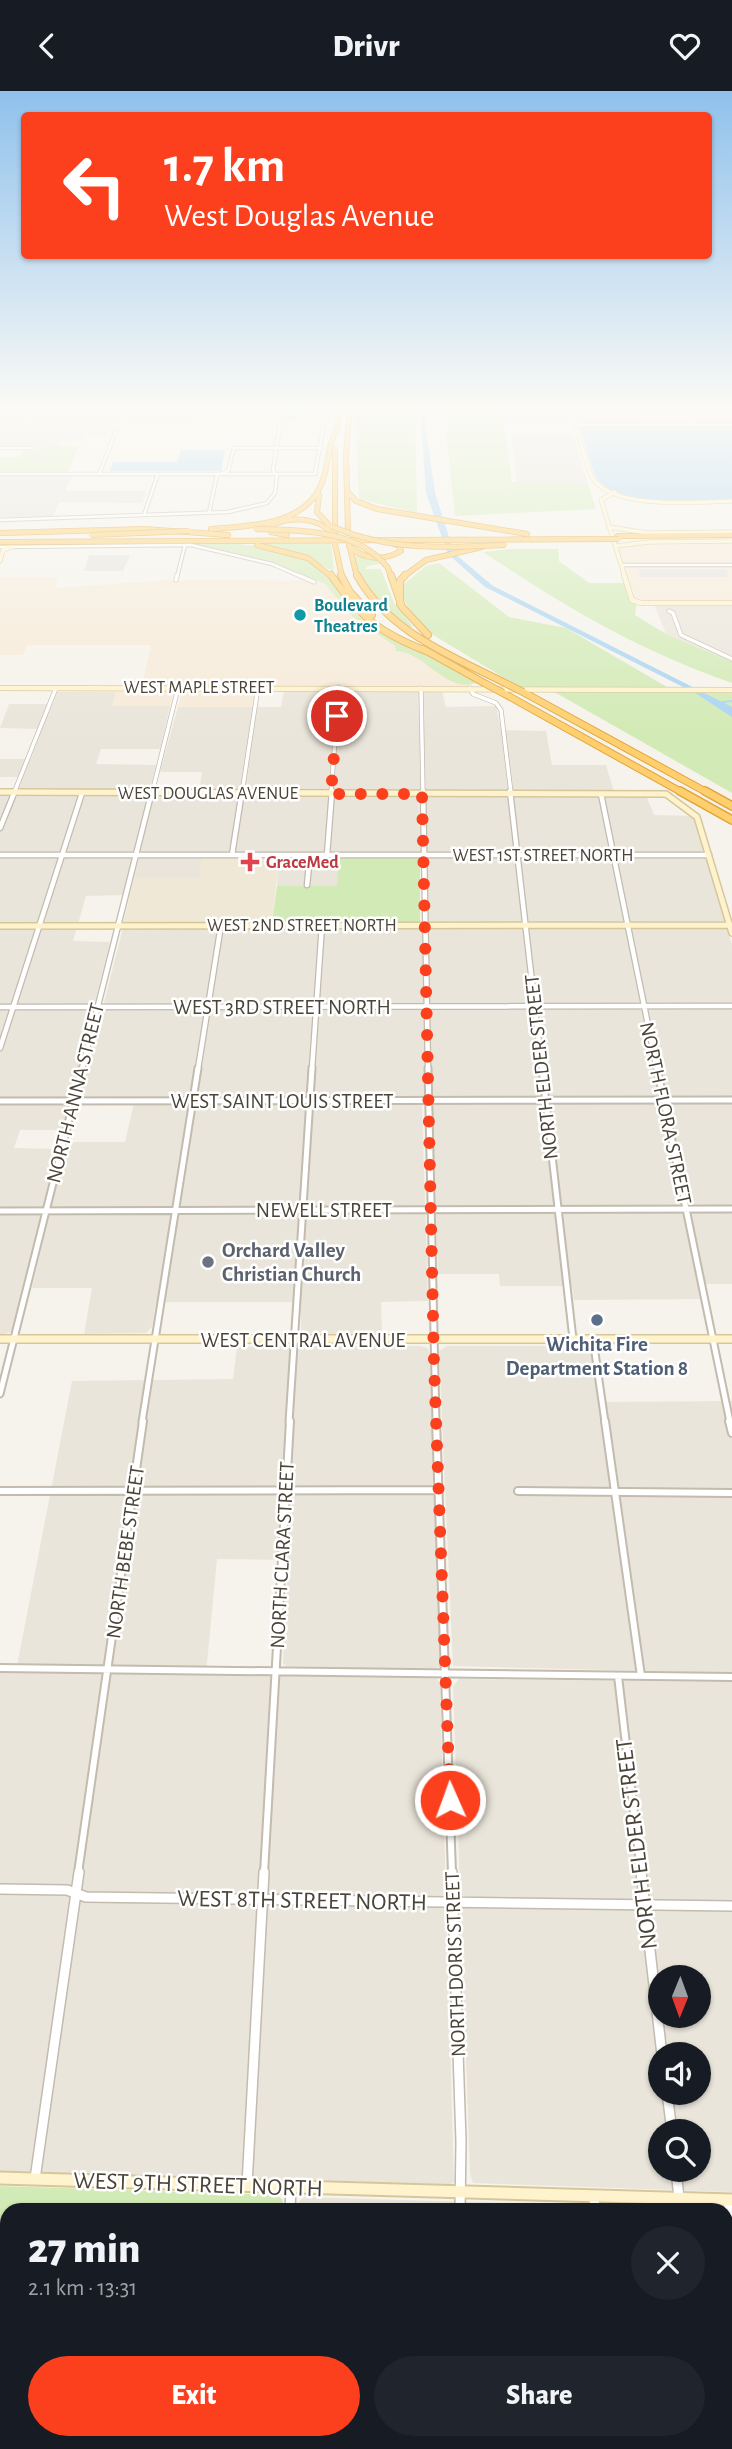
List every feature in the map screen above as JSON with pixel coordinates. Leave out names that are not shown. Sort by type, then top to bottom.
[{"type":"highway","points":[[188,531],[252,524],[281,517]]},
{"type":"highway","points":[[320,517],[331,526],[349,534],[416,546],[507,545],[608,539]]},
{"type":"highway","points":[[335,517],[339,573],[356,600],[381,622],[426,651]]},
{"type":"highway","points":[[348,517],[355,579],[381,609],[427,641],[523,690],[732,806]]},
{"type":"highway","points":[[423,517],[482,527],[608,539]]},
{"type":"highway","points":[[335,534],[325,526],[300,520],[275,522],[268,528],[286,535],[412,538]]},
{"type":"highway","points":[[1,544],[144,529],[284,538]]},
{"type":"highway","points":[[1,544],[81,535],[188,531],[272,529],[322,534],[370,550],[388,568],[400,604],[425,633],[478,668]]},
{"type":"highway","points":[[188,543],[574,536]]},
{"type":"highway","points":[[1,544],[284,538],[732,537]]},
{"type":"highway","points":[[619,539],[732,537]]},
{"type":"highway","points":[[349,545],[357,554],[368,557],[391,556],[402,550],[392,543],[358,540]]},
{"type":"highway","points":[[1,544],[64,542],[256,545],[307,558],[327,570],[344,596],[363,616],[732,820]]},
{"type":"highway","points":[[400,604],[399,585],[404,575],[419,564],[442,555],[507,545]]},
{"type":"street","points":[[0,520],[94,517]]},
{"type":"street","points":[[607,517],[632,600],[637,603],[732,603]]},
{"type":"street","points":[[41,527],[46,519]]},
{"type":"street","points":[[610,527],[647,533],[732,537]]},
{"type":"street","points":[[615,547],[732,537]]},
{"type":"street","points":[[1,544],[12,547],[188,543],[272,564],[314,582]]},
{"type":"street","points":[[176,580],[188,543]]},
{"type":"street","points":[[1,544],[12,547]]},
{"type":"street","points":[[0,561],[1,544]]},
{"type":"street","points":[[622,565],[732,565]]},
{"type":"street","points":[[669,611],[673,613],[681,635],[732,659]]},
{"type":"street","points":[[150,688],[179,680],[204,688]]},
{"type":"street","points":[[232,855],[258,687]]},
{"type":"street","points":[[327,855],[338,687]]},
{"type":"street","name":"WEST MAPLE STREET","points":[[523,690],[620,687],[732,689]]},
{"type":"street","name":"WEST MAPLE STREET","points":[[0,688],[732,689]]},
{"type":"street","points":[[0,828],[56,688]]},
{"type":"street","name":"NORTH ANNA STREET","points":[[0,1394],[178,688]]},
{"type":"street","name":"NORTH DORIS STREET","points":[[421,688],[433,1340],[461,2203]]},
{"type":"street","name":"NORTH ELDER STREET","points":[[470,688],[473,694],[496,703],[501,710],[573,1339]]},
{"type":"street","name":"WEST DOUGLAS AVENUE","points":[[0,792],[668,795],[697,817],[709,855]]},
{"type":"street","points":[[0,1048],[82,793]]},
{"type":"street","name":"NORTH FLORA STREET","points":[[601,794],[732,1433]]},
{"type":"street","name":"WEST 1ST STREET NORTH","points":[[0,855],[709,855]]},
{"type":"street","points":[[307,884],[310,855]]},
{"type":"street","points":[[709,855],[731,929]]},
{"type":"street","name":"NORTH BEBE STREET","points":[[35,2179],[154,1340],[221,925]]},
{"type":"street","name":"NORTH CLARA STREET","points":[[247,2185],[285,1490],[322,925]]},
{"type":"street","name":"WEST 2ND STREET NORTH","points":[[0,926],[627,925],[731,929]]},
{"type":"street","name":"WEST 3RD STREET NORTH","points":[[0,1007],[732,1006]]},
{"type":"street","name":"WEST SAINT LOUIS STREET","points":[[0,1101],[732,1100]]},
{"type":"street","name":"NEWELL STREET","points":[[0,1211],[732,1209]]},
{"type":"street","name":"WEST CENTRAL AVENUE","points":[[0,1339],[732,1339]]},
{"type":"street","points":[[593,1339],[641,1676]]},
{"type":"street","points":[[0,1491],[439,1490]]},
{"type":"street","points":[[518,1491],[732,1493]]},
{"type":"street","points":[[0,1668],[732,1677]]},
{"type":"street","name":"NORTH ELDER STREET","points":[[618,1675],[660,2042]]},
{"type":"street","name":"WEST 8TH STREET NORTH","points":[[0,1889],[67,1890],[86,1897],[732,1906]]},
{"type":"street","name":"WEST 9TH STREET NORTH","points":[[0,2178],[730,2200]]},
{"type":"street","points":[[678,2182],[680,2199]]},
{"type":"street","points":[[290,2203],[291,2187]]},
{"type":"street","points":[[594,2197],[595,2203]]},
{"type":"shaded area","points":[[732,541],[732,603],[637,602],[614,543]]},
{"type":"shaded area","points":[[89,555],[130,556],[121,575],[122,571],[84,571]]},
{"type":"shaded area","points":[[638,569],[726,569],[729,577],[640,577]]},
{"type":"shaded area","points":[[0,577],[58,577],[55,588],[170,580],[319,581],[337,592],[357,615],[472,687],[142,685],[151,645],[27,645],[23,655],[0,655]]},
{"type":"shaded area","points":[[654,604],[732,605],[732,662],[666,634]]},
{"type":"shaded area","points":[[284,690],[442,690],[446,707],[496,706],[501,730],[546,731],[552,765],[606,765],[615,795],[646,795],[654,815],[693,816],[726,921],[431,923],[428,920],[426,792],[199,792],[202,772],[160,772],[178,707],[281,707]]},
{"type":"shaded area","points":[[182,691],[255,691],[252,707],[178,707]]},
{"type":"shaded area","points":[[57,692],[116,692],[113,706],[170,706],[160,749],[101,749],[96,764],[156,765],[150,790],[18,790],[22,777],[0,777],[0,759],[31,759],[42,729],[0,728],[9,704],[53,704]]},
{"type":"shaded area","points":[[116,692],[173,692],[170,706],[112,706]]},
{"type":"shaded area","points":[[0,794],[418,796],[421,852],[339,856],[338,886],[277,886],[279,854],[204,854],[200,878],[134,878],[140,854],[0,853]]},
{"type":"shaded area","points":[[0,856],[131,857],[132,861],[123,895],[86,896],[73,941],[110,942],[63,1130],[20,1130],[14,1148],[57,1149],[12,1331],[3,1335],[0,1335]]},
{"type":"shaded area","points":[[202,858],[279,858],[272,923],[123,923],[134,878],[199,878]]},
{"type":"shaded area","points":[[123,928],[727,928],[732,945],[732,1284],[697,1284],[700,1299],[574,1300],[572,1286],[500,1286],[499,1274],[438,1274],[432,1099],[80,1097]]},
{"type":"shaded area","points":[[134,1103],[422,1104],[428,1301],[381,1302],[382,1334],[306,1334],[301,1331],[301,1302],[156,1302],[152,1327],[146,1333],[84,1334],[92,1288],[32,1288],[67,1142],[125,1142]]},
{"type":"shaded area","points":[[447,1346],[583,1346],[590,1350],[598,1402],[732,1401],[732,1673],[453,1666],[439,1351]]},
{"type":"shaded area","points":[[237,1347],[427,1348],[430,1353],[441,1666],[434,1670],[286,1666],[283,1663],[288,1560],[217,1559],[206,1674],[436,1678],[440,1683],[454,2182],[449,2186],[0,2171],[0,1671],[16,1671],[72,1381],[233,1379]]},
{"type":"shaded area","points":[[459,1679],[732,1682],[732,2192],[473,2183],[470,2174],[453,1686]]},
{"type":"shaded area","points":[[304,2197],[502,2203],[299,2203]]},
{"type":"green space","points":[[239,542],[331,542],[334,572],[289,551]]},
{"type":"green space","points":[[223,543],[262,547],[281,551],[314,564],[326,573],[358,616],[476,683],[455,683],[416,658],[396,651],[395,646],[354,618],[325,584],[279,565],[191,544]]},
{"type":"green space","points":[[558,549],[559,561],[589,583],[627,583],[637,602],[635,615],[666,634],[732,662],[732,683],[664,656],[603,626],[483,552]]},
{"type":"green space","points":[[354,555],[375,559],[380,564],[367,566],[366,569],[381,569],[394,603],[413,627],[393,617],[375,599],[361,576]]},
{"type":"green space","points":[[439,563],[509,617],[566,628],[667,687],[521,688],[415,624],[399,588],[426,566]]},
{"type":"green space","points":[[551,690],[732,690],[732,793]]},
{"type":"green space","points":[[339,856],[420,858],[420,923],[272,923],[277,886],[337,886]]},
{"type":"green space","points":[[0,2186],[276,2195],[282,2199],[282,2203],[0,2203]]},
{"type":"water","points":[[435,517],[443,517],[454,553],[493,586],[732,707],[732,717],[695,693],[485,587],[448,554]]},
{"type":"waterway","points":[[723,702],[732,701]]},
{"type":"place","name":"Boulevard Theatres","points":[[300,615]]},
{"type":"place","name":"GraceMed","points":[[250,862]]},
{"type":"place","name":"Orchard Valley Christian Church","points":[[208,1262]]},
{"type":"place","name":"Wichita Fire Department Station 8","points":[[597,1320]]},
{"type":"route","points":[[337,716],[331,794],[422,794],[434,1364],[450,1800]]}]
